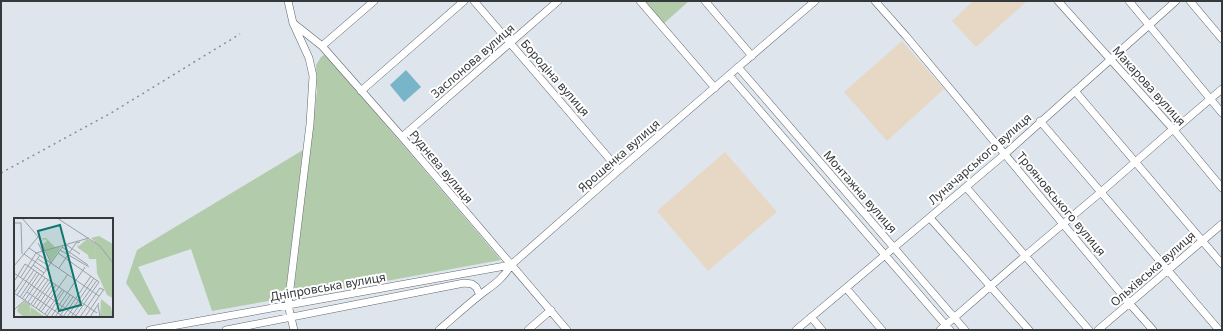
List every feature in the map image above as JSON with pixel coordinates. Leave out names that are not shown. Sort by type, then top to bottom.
[{"type":"street","points":[[288,1],[293,23],[312,68],[313,83],[310,124],[288,305],[294,330]]},
{"type":"street","points":[[322,46],[374,1]]},
{"type":"street","points":[[361,91],[464,1]]},
{"type":"street","name":"Бородіна вулиця","points":[[474,1],[619,170]]},
{"type":"street","name":"Заслонова вулиця","points":[[402,137],[558,1]]},
{"type":"street","points":[[640,1],[715,88]]},
{"type":"street","points":[[705,1],[752,56]]},
{"type":"street","name":"Ярошенка вулиця","points":[[439,330],[480,295],[504,277],[511,265],[815,1]]},
{"type":"street","name":"Трояновського вулиця","points":[[875,1],[1153,330]]},
{"type":"street","name":"Макарова вулиця","points":[[1058,1],[1174,130],[1222,188]]},
{"type":"street","points":[[1129,1],[1222,113]]},
{"type":"street","name":"Луначарського вулиця","points":[[796,330],[1005,154],[1176,1]]},
{"type":"street","points":[[1190,1],[1222,39]]},
{"type":"street","name":"Руднєва вулиця","points":[[293,23],[322,46],[567,330]]},
{"type":"street","name":"Монтажна вулиця","points":[[738,67],[880,228],[894,248],[965,330]]},
{"type":"street","name":"Монтажна вулиця","points":[[729,76],[885,255],[945,328]]},
{"type":"street","points":[[945,328],[990,286],[1222,89]]},
{"type":"street","points":[[1075,91],[1222,264]]},
{"type":"street","points":[[1040,122],[1219,330]]},
{"type":"street","points":[[966,187],[1089,330]]},
{"type":"street","points":[[930,218],[1029,330]]},
{"type":"street","name":"Ольхівська вулиця","points":[[1098,330],[1222,224]]},
{"type":"street","name":"Дніпровська вулиця","points":[[150,330],[511,265]]},
{"type":"street","name":"Дніпровська вулиця","points":[[226,330],[464,283],[476,286],[480,295]]},
{"type":"street","points":[[846,288],[882,330]]},
{"type":"street","points":[[528,330],[551,310]]},
{"type":"street","points":[[811,318],[822,330]]},
{"type":"shaded area","points":[[973,1],[1027,1],[976,47],[952,21]]},
{"type":"shaded area","points":[[902,41],[944,89],[887,141],[844,92]]},
{"type":"shaded area","points":[[725,152],[777,212],[708,271],[657,211]]},
{"type":"green space","points":[[640,1],[689,1],[661,26]]},
{"type":"green space","points":[[324,55],[327,56],[501,260],[293,298],[317,91],[316,65]]},
{"type":"green space","points":[[303,150],[285,298],[212,311],[191,249],[138,267],[161,314],[148,315],[126,283],[137,250]]},
{"type":"water","points":[[406,70],[421,87],[404,102],[390,85]]},
{"type":"railway","points":[[1,173],[111,113],[240,34]]}]
